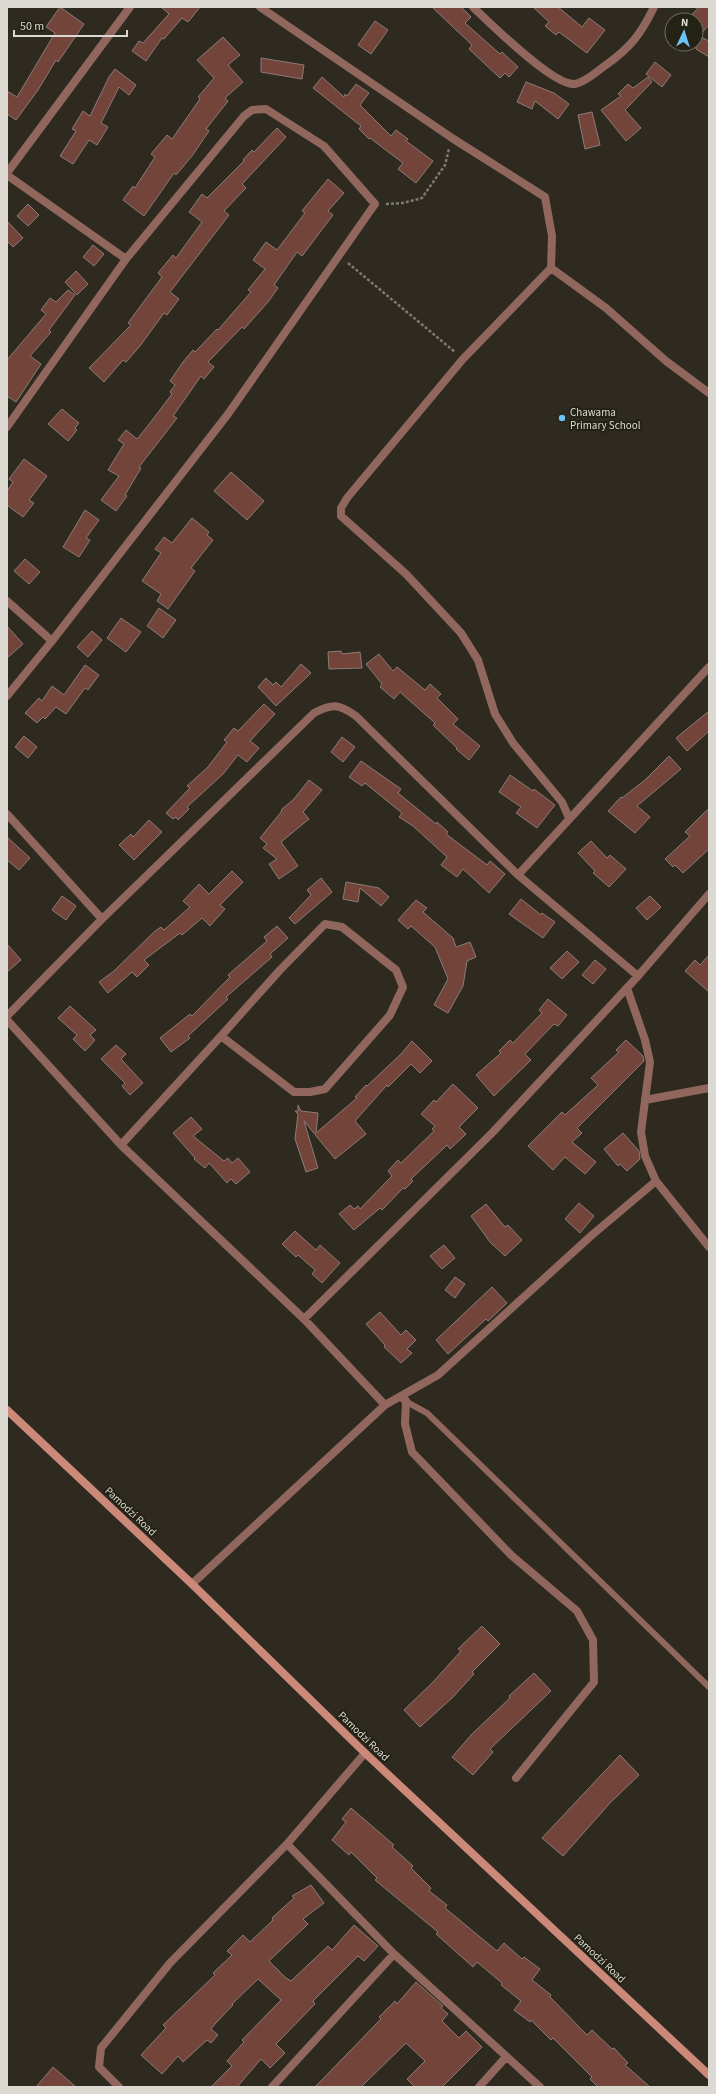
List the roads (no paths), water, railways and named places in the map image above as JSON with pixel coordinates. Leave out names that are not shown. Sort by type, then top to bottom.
[{"type":"street","points":[[126,259],[7,174],[130,7]]},
{"type":"street","points":[[260,7],[452,138],[545,197],[552,236],[551,268],[463,359],[347,498],[341,508],[342,516],[406,574],[461,633],[478,660],[495,714],[513,744],[562,802],[569,818]]},
{"type":"street","points":[[473,7],[534,62],[561,80],[574,84],[586,79],[620,54],[642,31],[654,7]]},
{"type":"street","points":[[7,427],[126,259],[244,116],[252,110],[266,109],[324,146],[375,204],[228,414],[52,641],[7,696]]},
{"type":"street","points":[[551,268],[606,308],[666,361],[709,393]]},
{"type":"street","points":[[7,601],[52,641]]},
{"type":"street","points":[[518,874],[659,724],[709,667]]},
{"type":"street","points":[[7,1016],[102,919],[314,712],[328,706],[342,706],[356,716],[518,874],[638,976]]},
{"type":"street","points":[[7,814],[102,919]]},
{"type":"street","points":[[304,1319],[493,1132],[638,976],[709,894]]},
{"type":"street","points":[[121,1145],[280,970],[325,924],[342,927],[396,970],[403,987],[390,1015],[325,1089],[310,1092],[294,1092],[221,1036]]},
{"type":"street","points":[[627,988],[645,1040],[650,1062],[641,1132],[645,1156],[656,1181],[709,1247]]},
{"type":"street","points":[[7,1020],[121,1145],[304,1319],[385,1405]]},
{"type":"street","points":[[645,1100],[709,1088]]},
{"type":"street","points":[[192,1584],[385,1405],[402,1399],[438,1375],[592,1235],[656,1181]]},
{"type":"street","points":[[402,1399],[405,1424],[412,1452],[511,1554],[577,1611],[592,1640],[594,1682],[516,1778]]},
{"type":"street","name":"Pamodzi Road","points":[[7,1410],[192,1584],[365,1753],[709,2074]]},
{"type":"street","points":[[119,2087],[99,2067],[101,2048],[170,1963],[287,1844],[365,1753]]},
{"type":"street","points":[[287,1844],[394,1954],[540,2087]]},
{"type":"street","points":[[272,2087],[394,1954]]},
{"type":"street","points":[[479,2087],[506,2057]]},
{"type":"lane","points":[[402,1399],[427,1413],[709,1687]]},
{"type":"place","name":"Chawama Primary School","points":[[562,418]]}]
